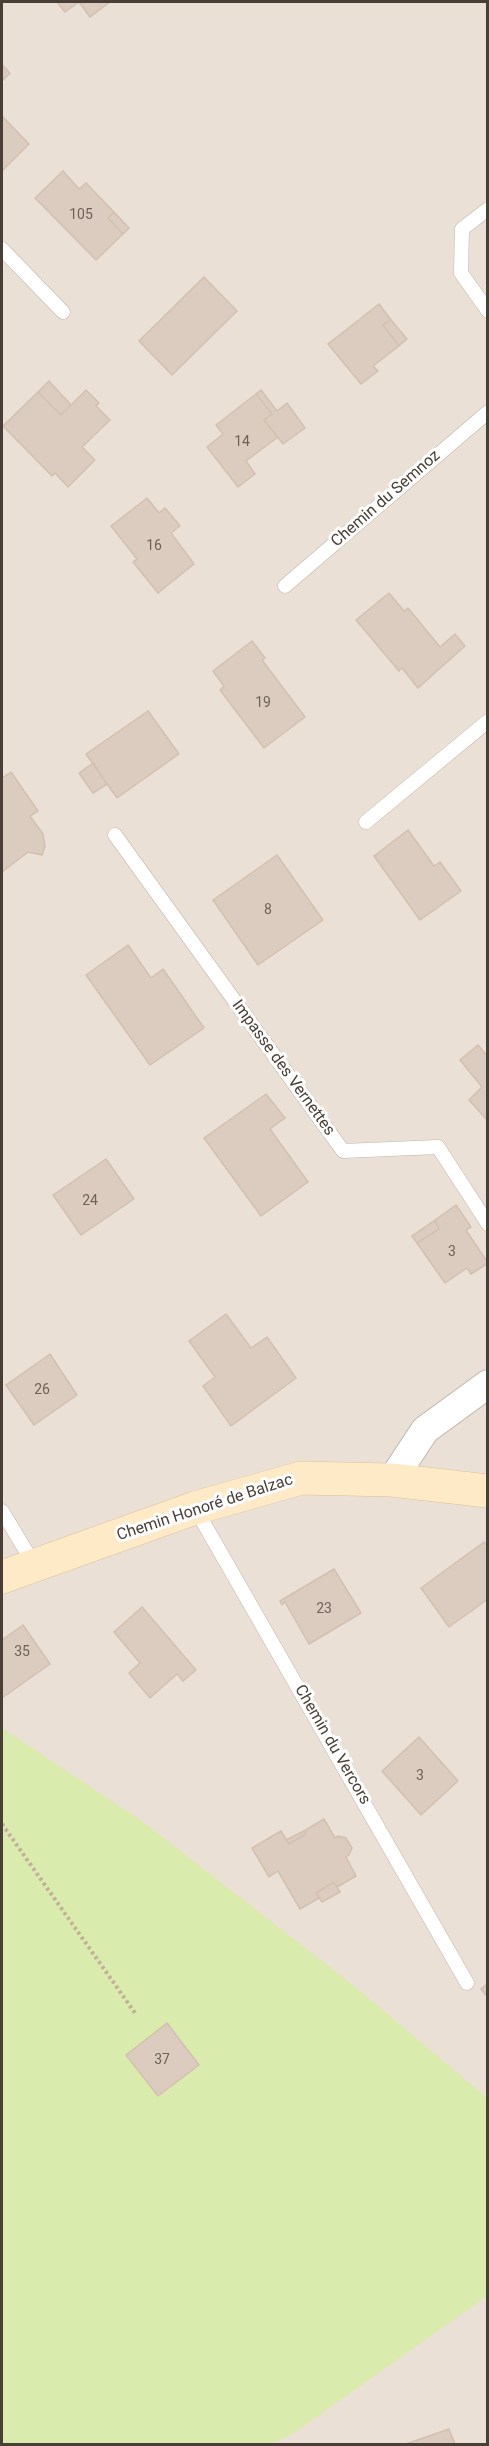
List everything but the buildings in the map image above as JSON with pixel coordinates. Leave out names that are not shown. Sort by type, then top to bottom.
[{"type":"street","points":[[392,1480],[425,1430],[488,1384]]},
{"type":"street","name":"Chemin Honoré de Balzac","points":[[2,1578],[195,1508],[301,1478],[392,1480],[488,1491]]},
{"type":"lane","points":[[488,208],[462,229],[461,273],[488,311]]},
{"type":"lane","points":[[2,249],[63,312]]},
{"type":"lane","name":"Chemin du Semnoz","points":[[285,586],[488,412]]},
{"type":"lane","points":[[366,822],[488,722]]},
{"type":"lane","name":"Impasse des Vernettes","points":[[115,835],[343,1151],[438,1147],[488,1224]]},
{"type":"lane","name":"Chemin du Vercors","points":[[195,1508],[467,1983]]},
{"type":"lane","points":[[2,1511],[35,1566]]},
{"type":"path","points":[[2,1824],[135,2013]]},
{"type":"shaded area","points":[[2,2],[487,2],[487,2444],[2,2444]]},
{"type":"green space","points":[[2,1728],[143,1822],[354,1986],[487,2098],[487,2296],[291,2435],[269,2444],[2,2444]]}]
